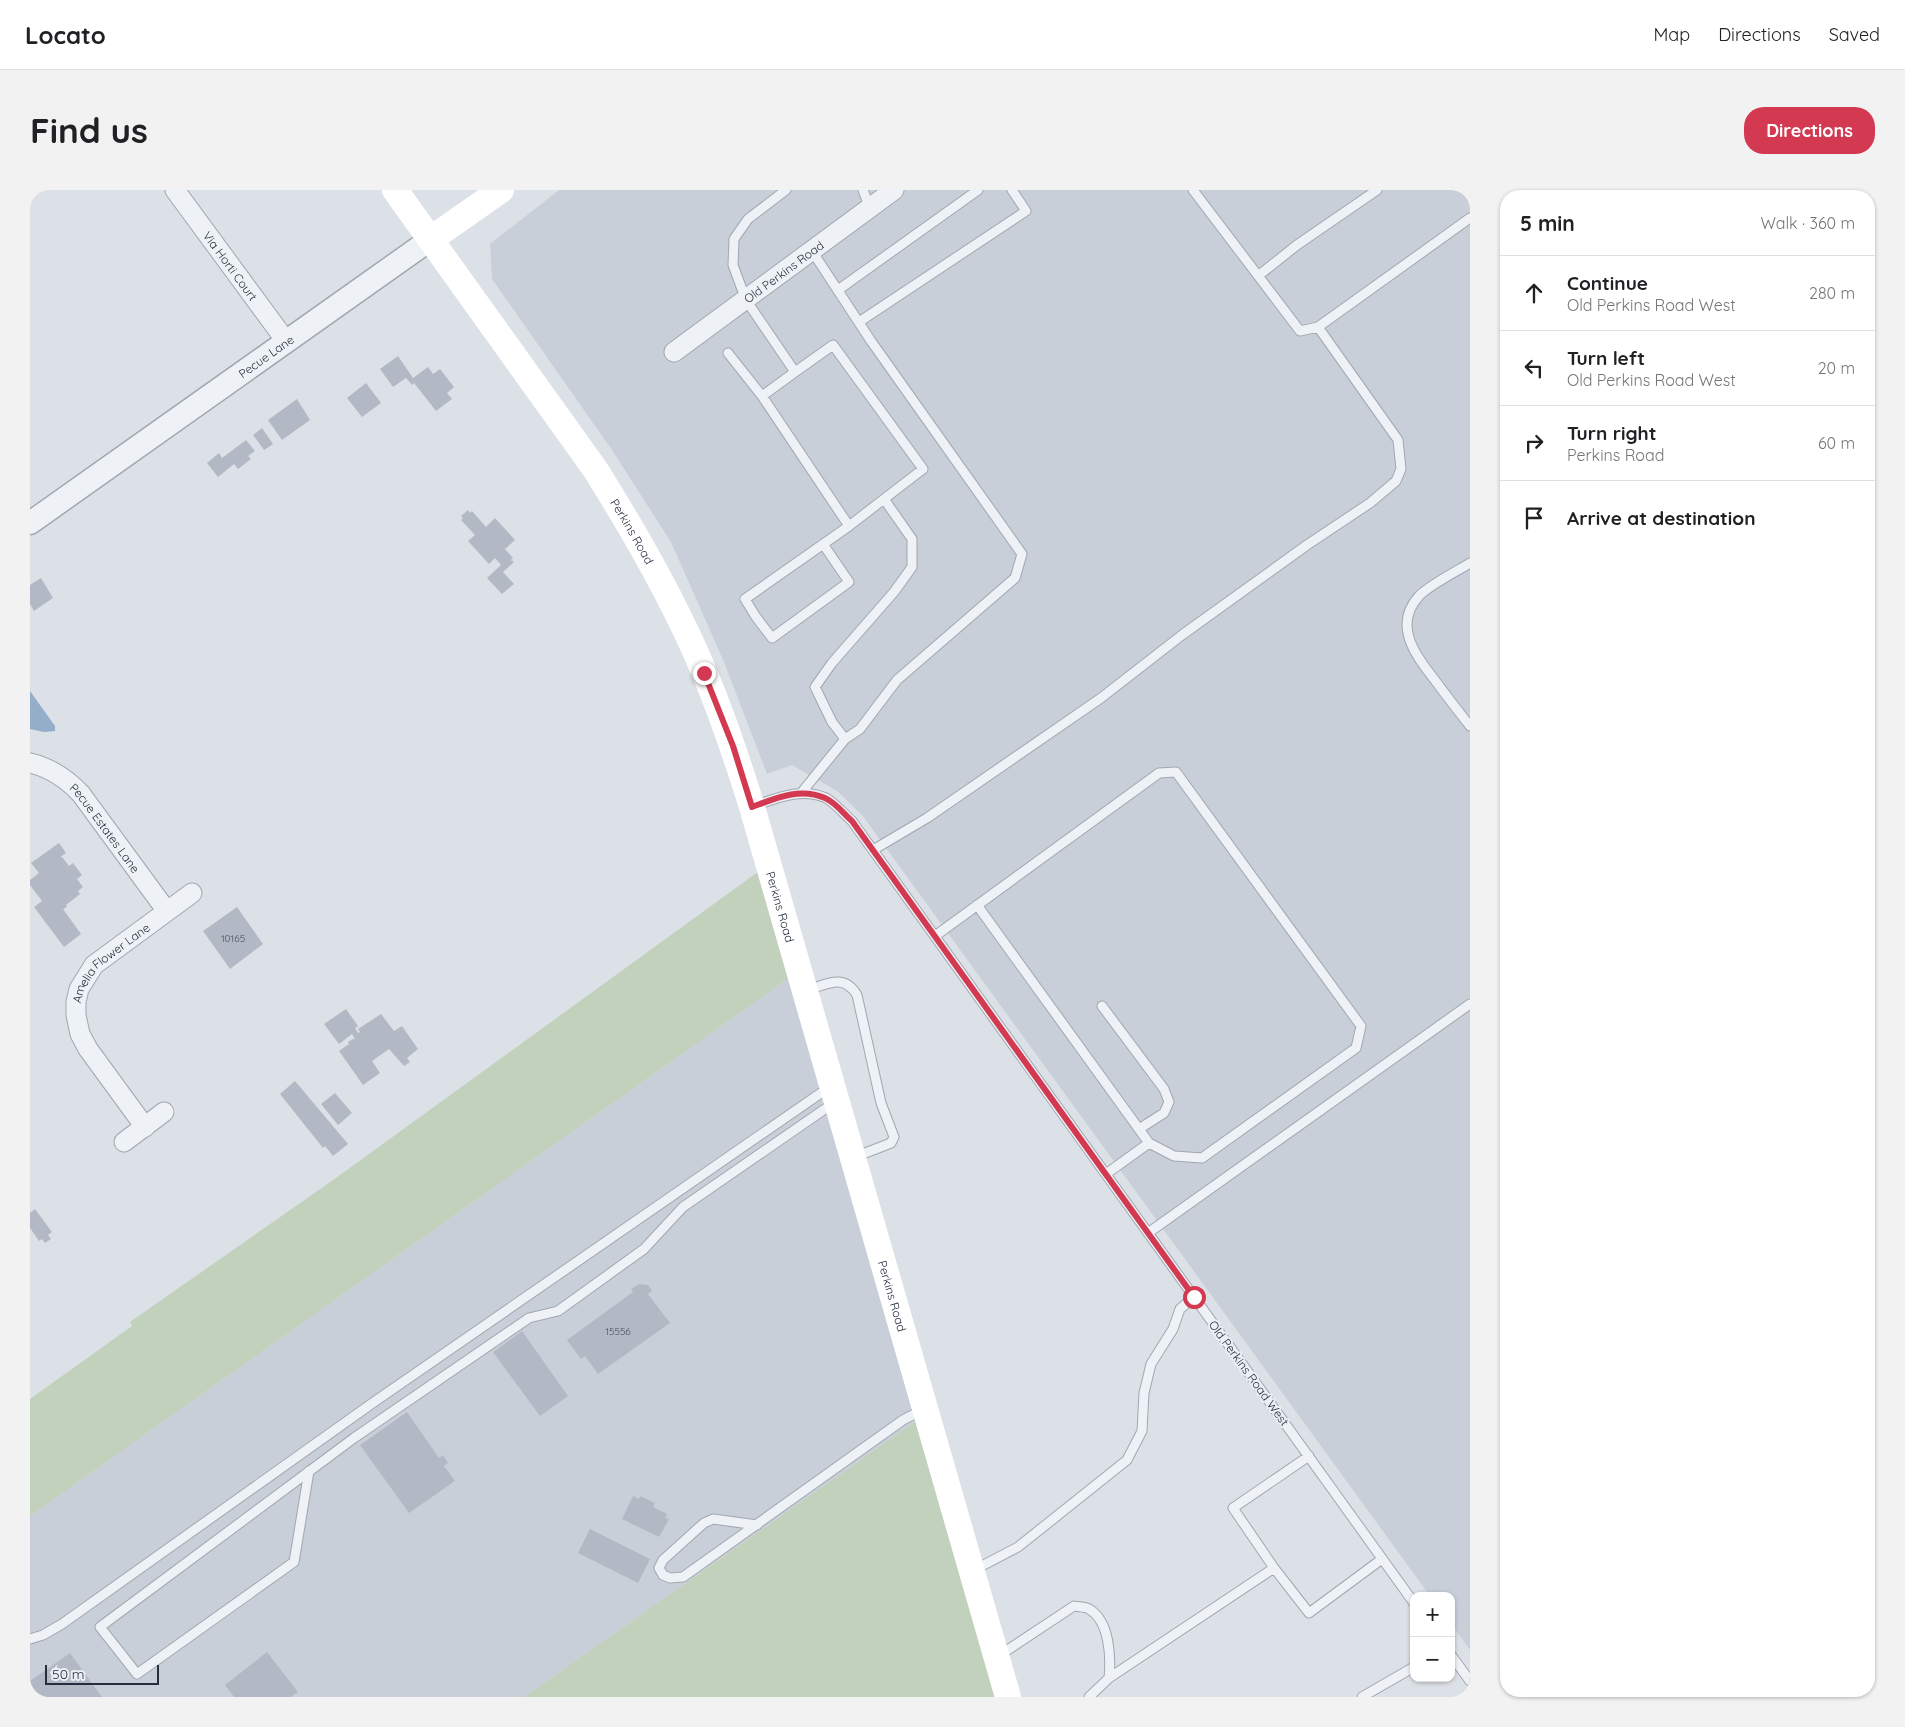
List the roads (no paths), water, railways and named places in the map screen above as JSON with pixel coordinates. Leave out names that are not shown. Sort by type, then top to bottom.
[{"type":"main road","name":"Perkins Road","points":[[395,190],[570,432],[623,514],[668,595],[704,673],[733,746],[752,807],[1008,1697]]},
{"type":"main road","name":"Pecue Lane","points":[[431,239],[501,190]]},
{"type":"street","name":"Via Horti Court","points":[[175,190],[286,341]]},
{"type":"street","name":"Old Perkins Road","points":[[674,352],[894,190]]},
{"type":"street","name":"Pecue Lane","points":[[30,523],[431,239]]},
{"type":"street","name":"Pecue Estates Lane","points":[[30,763],[56,773],[82,794],[166,910]]},
{"type":"street","name":"Amelia Flower Lane","points":[[145,1127],[88,1049],[80,1034],[76,1015],[76,1002],[79,989],[94,964],[192,893]]},
{"type":"street","points":[[124,1142],[164,1112]]},
{"type":"lane","points":[[786,190],[748,219],[734,238],[733,265],[746,300],[795,372]]},
{"type":"lane","points":[[864,190],[870,208]]},
{"type":"lane","points":[[838,290],[978,190]]},
{"type":"lane","points":[[859,322],[1026,211],[1012,190]]},
{"type":"lane","points":[[1193,190],[1300,331],[1318,327],[1470,218]]},
{"type":"lane","points":[[1258,276],[1298,245],[1377,190]]},
{"type":"lane","points":[[802,792],[845,739],[860,729],[897,680],[1015,578],[1022,554],[859,322],[812,251]]},
{"type":"lane","points":[[873,850],[927,818],[1101,698],[1182,635],[1307,544],[1370,503],[1396,481],[1401,469],[1398,440],[1318,327]]},
{"type":"lane","points":[[762,396],[833,345],[924,469],[849,526],[823,544],[745,599],[772,638],[850,582],[823,544]]},
{"type":"lane","points":[[728,353],[762,396],[849,526]]},
{"type":"lane","points":[[845,739],[832,722],[815,688],[832,663],[894,592],[912,567],[912,539],[884,499]]},
{"type":"lane","points":[[1470,563],[1420,595],[1412,605],[1407,617],[1407,633],[1412,648],[1420,661],[1470,726]]},
{"type":"lane","points":[[935,936],[977,905],[1159,773],[1176,772],[1361,1026],[1356,1048],[1202,1158],[1174,1156],[1149,1143],[977,905]]},
{"type":"lane","name":"Old Perkins Road West","points":[[752,807],[779,797],[802,792],[826,798],[852,821],[1410,1598]]},
{"type":"lane","points":[[804,991],[838,981],[847,983],[857,995],[881,1103],[894,1137],[890,1143],[853,1158]]},
{"type":"lane","points":[[1148,1233],[1470,1004]]},
{"type":"lane","points":[[1102,1006],[1164,1089],[1169,1102],[1164,1113],[1139,1130]]},
{"type":"lane","points":[[309,1471],[294,1562],[137,1674],[100,1627],[309,1471],[354,1438],[529,1318],[558,1311],[644,1249],[683,1207],[835,1092]]},
{"type":"lane","points":[[30,1639],[43,1635],[62,1624],[374,1402],[835,1092]]},
{"type":"lane","points":[[1106,1174],[1149,1143]]},
{"type":"lane","points":[[972,1571],[1018,1547],[1127,1460],[1142,1431],[1144,1393],[1151,1364],[1173,1329],[1180,1309],[1194,1297]]},
{"type":"lane","points":[[757,1525],[713,1519],[704,1523],[663,1560],[659,1568],[663,1575],[670,1578],[682,1577],[757,1525],[903,1420],[925,1409]]},
{"type":"lane","points":[[1309,1456],[1233,1508],[1274,1568],[1309,1613],[1382,1559]]},
{"type":"lane","points":[[1089,1697],[1109,1678],[1274,1568]]},
{"type":"lane","points":[[996,1657],[1074,1606],[1090,1609],[1103,1624],[1110,1658],[1109,1678]]},
{"type":"lane","points":[[1455,1660],[1470,1681]]},
{"type":"lane","points":[[1362,1697],[1410,1669]]},
{"type":"water","points":[[30,691],[55,726],[55,731],[44,732],[30,729]]}]
